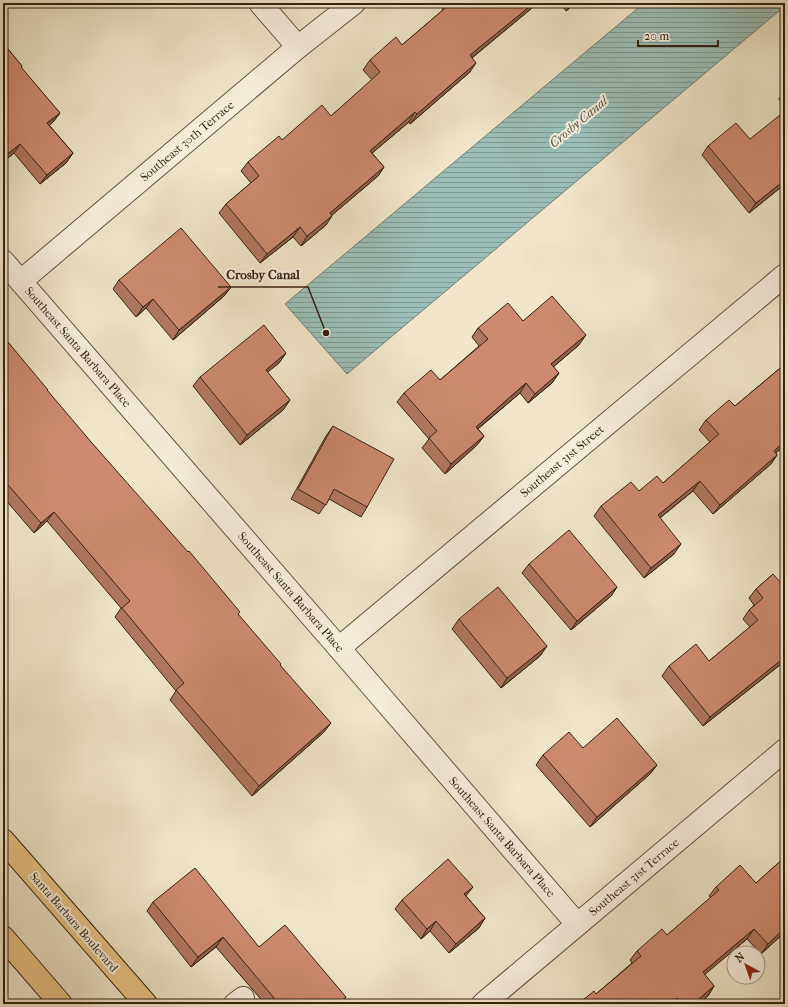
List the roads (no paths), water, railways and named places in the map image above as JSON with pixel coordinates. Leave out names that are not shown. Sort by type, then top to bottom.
[{"type":"main road","name":"Santa Barbara Boulevard","points":[[3,840],[146,1004]]},
{"type":"main road","points":[[3,937],[61,1004]]},
{"type":"street","points":[[260,3],[298,47]]},
{"type":"street","name":"Southeast 30th Terrace","points":[[21,281],[298,47],[354,3]]},
{"type":"street","name":"Southeast Santa Barbara Place","points":[[3,261],[577,924]]},
{"type":"street","name":"Southeast 31st Street","points":[[339,648],[785,275]]},
{"type":"street","name":"Southeast 31st Terrace","points":[[483,1004],[785,750]]},
{"type":"water","points":[[644,3],[785,3],[785,6],[347,374],[285,304]]},
{"type":"place","name":"Crosby Canal","points":[[326,333]]}]
